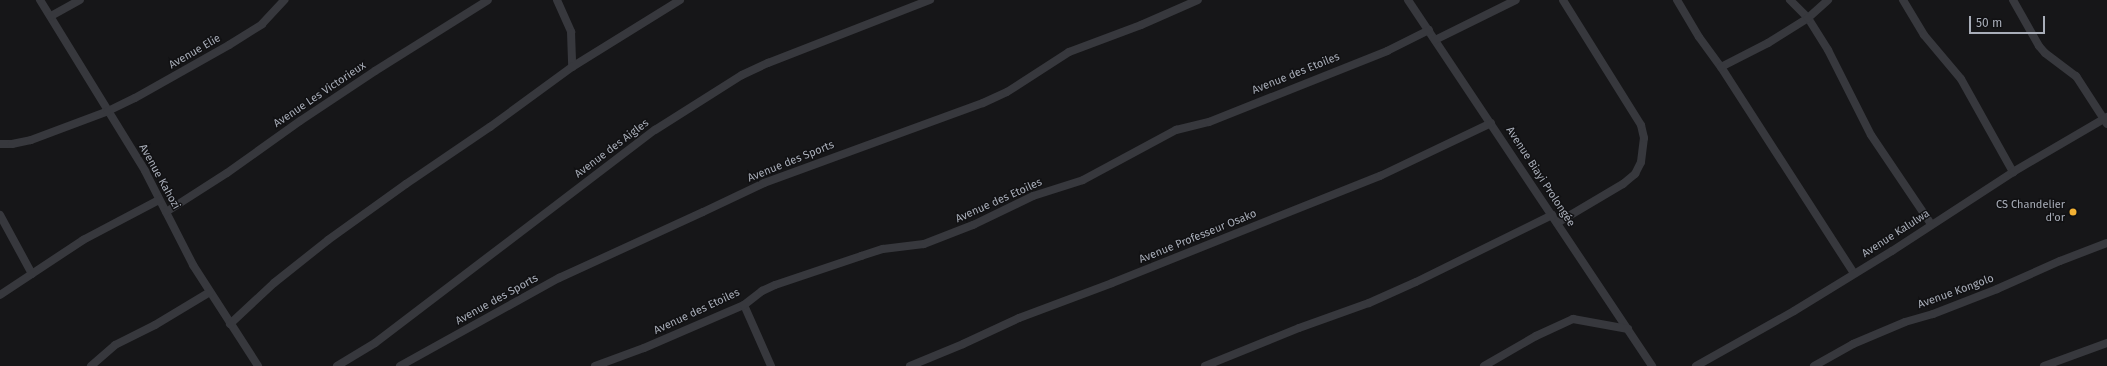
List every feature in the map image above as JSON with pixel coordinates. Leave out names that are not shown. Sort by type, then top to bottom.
[{"type":"street","name":"Avenue Kahozi","points":[[40,0],[145,171],[193,265],[258,366]]},
{"type":"street","points":[[51,16],[80,0]]},
{"type":"street","name":"Avenue Elie","points":[[0,144],[12,144],[31,140],[108,111],[135,98],[229,45],[262,24],[284,0]]},
{"type":"street","name":"Avenue Les Victorieux","points":[[166,212],[227,173],[363,80],[488,0]]},
{"type":"street","points":[[557,0],[571,32],[572,67]]},
{"type":"street","points":[[230,324],[274,284],[328,240],[406,184],[490,127],[572,67],[680,0]]},
{"type":"street","name":"Avenue des Aigles","points":[[337,366],[375,343],[655,130],[742,75],[768,63],[930,0]]},
{"type":"street","name":"Avenue des Sports","points":[[400,366],[559,278],[778,178],[983,103],[1007,92],[1069,52],[1141,25],[1198,0]]},
{"type":"street","name":"Avenue Biayi Prolongée","points":[[1408,0],[1652,366]]},
{"type":"street","points":[[1435,40],[1516,0]]},
{"type":"street","points":[[1557,223],[1623,184],[1635,174],[1641,162],[1644,138],[1641,125],[1563,0]]},
{"type":"street","points":[[1677,0],[1699,37],[1721,67],[1854,273]]},
{"type":"street","points":[[1790,0],[1808,18],[1828,50],[1871,135],[1931,224]]},
{"type":"street","points":[[1721,67],[1768,43],[1808,18],[1828,0]]},
{"type":"street","points":[[1903,0],[1924,35],[1961,79],[2013,172]]},
{"type":"street","points":[[2013,0],[2039,46],[2045,53],[2076,76],[2106,120]]},
{"type":"street","name":"Avenue des Etoiles","points":[[595,366],[644,348],[744,305],[762,291],[775,285],[883,250],[924,244],[973,225],[1033,196],[1083,180],[1176,130],[1209,122],[1387,51],[1429,30]]},
{"type":"street","name":"Avenue Kalulwa","points":[[1696,366],[1794,311],[2013,172],[2106,120]]},
{"type":"street","name":"Avenue Professeur Osako","points":[[910,366],[963,344],[1019,318],[1112,283],[1380,176],[1491,123]]},
{"type":"street","points":[[0,295],[82,240],[159,200]]},
{"type":"street","points":[[0,215],[32,274]]},
{"type":"street","points":[[1205,366],[1299,328],[1369,303],[1552,215]]},
{"type":"street","name":"Avenue Kongolo","points":[[1814,366],[1853,344],[1905,322],[1976,297],[2060,261],[2107,243]]},
{"type":"street","points":[[91,366],[114,345],[155,325],[210,292]]},
{"type":"street","points":[[744,305],[771,366]]},
{"type":"street","points":[[1484,366],[1536,336],[1573,319],[1628,329]]},
{"type":"street","points":[[2044,366],[2107,343]]},
{"type":"place","name":"CS Chandelier d'or","points":[[2073,212]]}]
